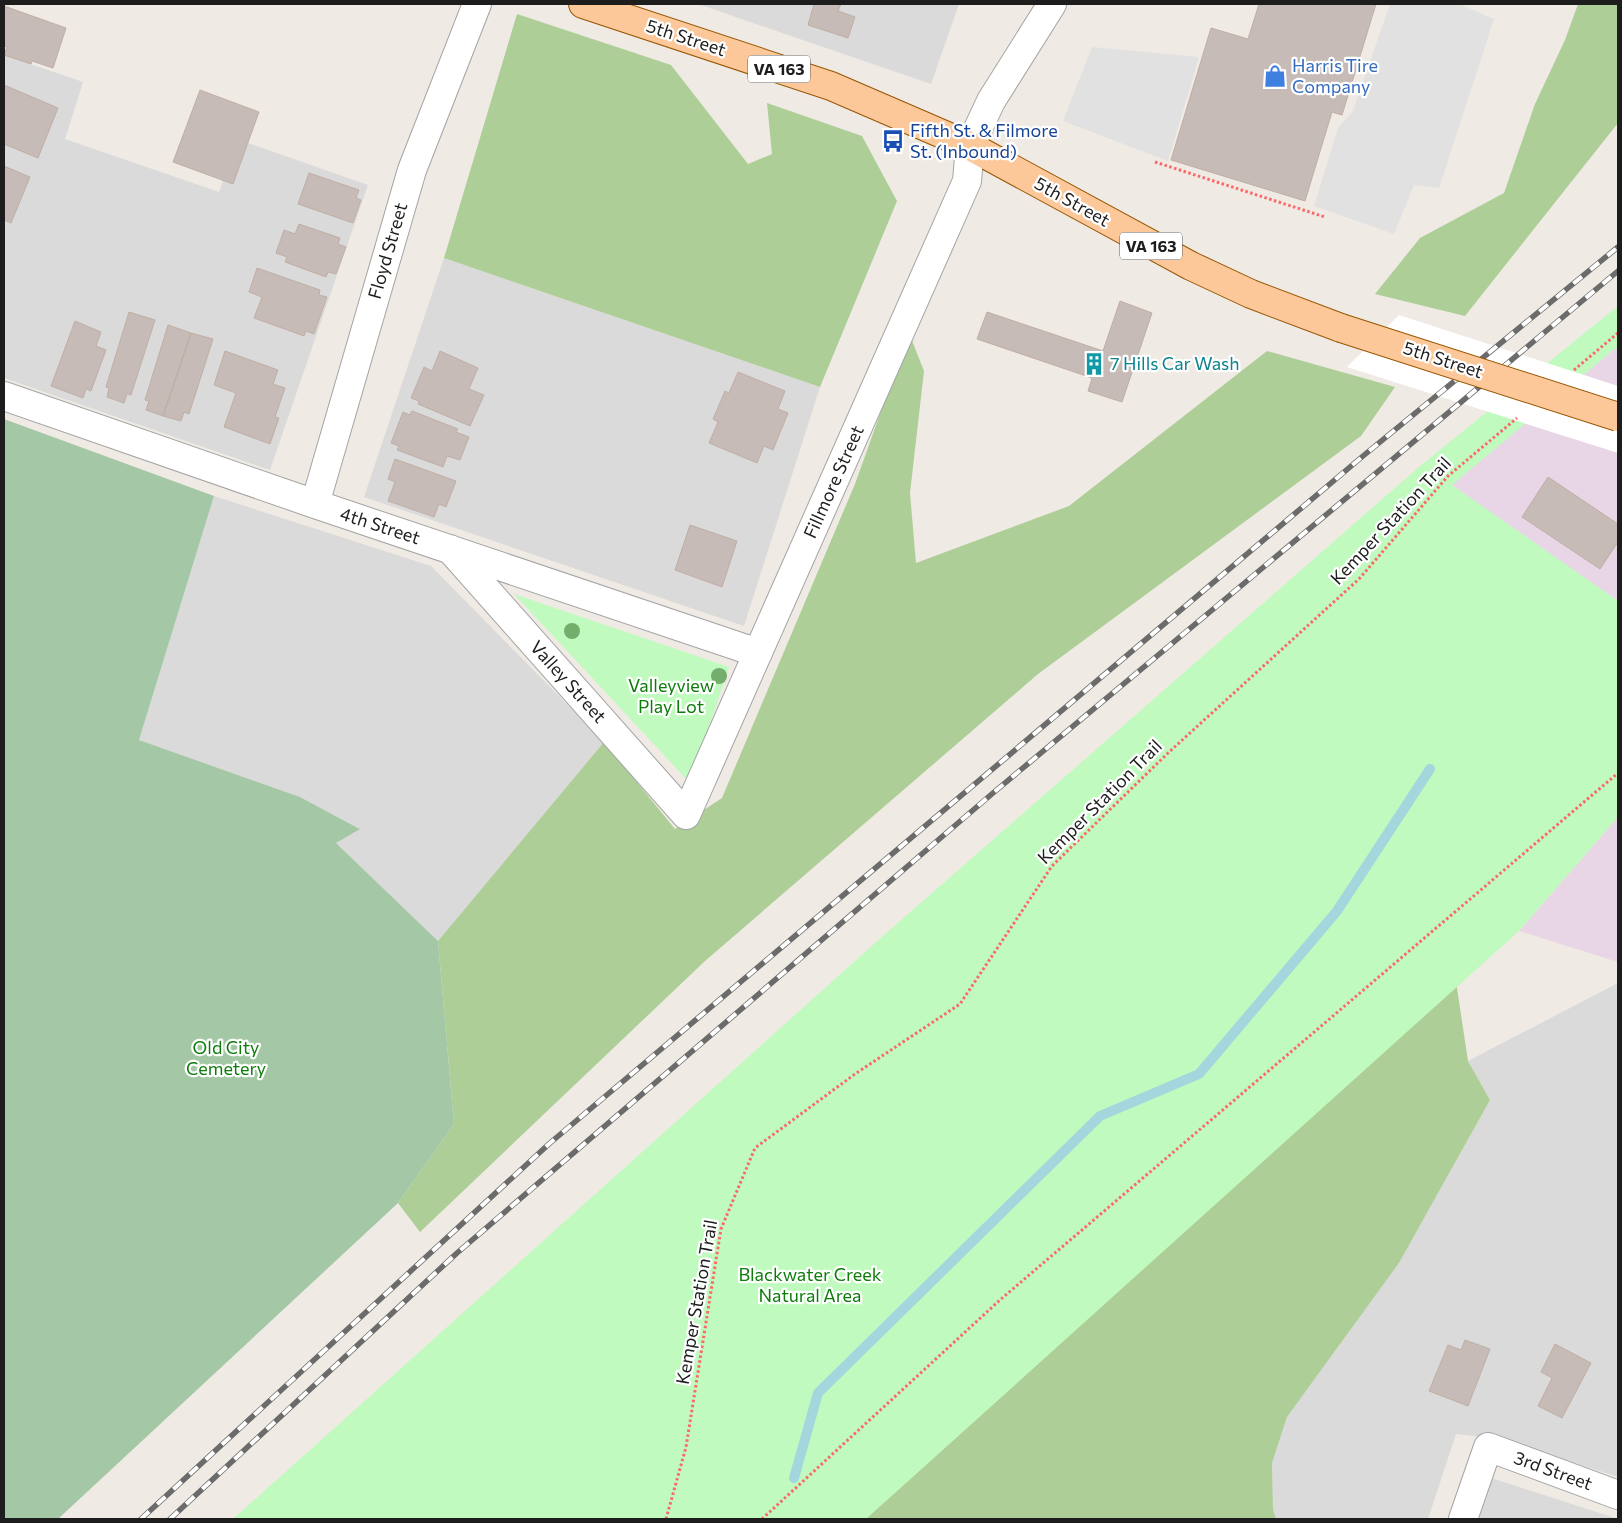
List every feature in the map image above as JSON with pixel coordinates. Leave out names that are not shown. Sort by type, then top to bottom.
[{"type":"main road","name":"5th Street","points":[[583,4],[831,86],[970,146],[1191,266],[1251,294],[1341,328],[1618,417]]},
{"type":"street","name":"Floyd Street","points":[[315,504],[412,170],[477,4]]},
{"type":"street","points":[[970,146],[991,101],[1052,4]]},
{"type":"street","name":"Fillmore Street","points":[[686,815],[967,181],[970,146]]},
{"type":"street","name":"4th Street","points":[[4,396],[315,504],[758,653]]},
{"type":"street","name":"Valley Street","points":[[450,549],[686,815]]},
{"type":"street","name":"3rd Street","points":[[1464,1519],[1488,1447],[1618,1495]]},
{"type":"path","points":[[1155,162],[1325,217]]},
{"type":"path","points":[[1566,376],[1618,333]]},
{"type":"path","name":"Kemper Station Trail","points":[[666,1519],[686,1447],[721,1229],[755,1148],[855,1074],[960,1004],[1052,866],[1168,753],[1359,579],[1448,476],[1522,414]]},
{"type":"path","points":[[762,1519],[1001,1299],[1618,773]]},
{"type":"shaded area","points":[[698,4],[959,4],[931,84]]},
{"type":"shaded area","points":[[1390,4],[1459,4],[1494,19],[1439,188],[1414,185],[1394,234],[1314,206],[1338,128],[1353,111]]},
{"type":"shaded area","points":[[1092,47],[1199,57],[1168,161],[1063,121]]},
{"type":"shaded area","points":[[4,55],[83,82],[65,139],[219,192],[237,139],[368,185],[270,470],[4,378]]},
{"type":"shaded area","points":[[444,258],[820,387],[744,626],[364,497]]},
{"type":"shaded area","points":[[1618,346],[1618,601],[1451,485]]},
{"type":"shaded area","points":[[214,496],[431,566],[604,742],[438,941],[336,843],[359,828],[300,797],[139,740]]},
{"type":"shaded area","points":[[1618,817],[1618,962],[1519,931]]},
{"type":"shaded area","points":[[1618,983],[1618,1477],[1501,1439],[1456,1434],[1428,1519],[1276,1519],[1273,1509],[1272,1463],[1287,1417],[1399,1263],[1490,1100],[1468,1061]]},
{"type":"shaded area","points":[[1485,1476],[1618,1519],[1471,1519]]},
{"type":"green space","points":[[1578,4],[1618,4],[1618,123],[1465,316],[1375,294],[1420,238],[1504,193],[1535,104],[1565,40]]},
{"type":"green space","points":[[517,14],[671,65],[748,164],[772,154],[767,103],[862,136],[897,201],[820,387],[444,258]]},
{"type":"green space","name":"Blackwater Creek Natural Area","points":[[1618,306],[1618,346],[1452,485],[1618,601],[1618,817],[1519,931],[866,1519],[233,1519],[884,935],[1420,466]]},
{"type":"green space","points":[[909,333],[924,371],[910,493],[916,563],[1069,506],[1267,351],[1395,387],[1361,436],[1038,674],[705,961],[420,1232],[398,1203],[454,1124],[438,941],[604,742],[675,829],[722,798],[855,484]]},
{"type":"green space","name":"Old City Cemetery","points":[[4,419],[214,496],[139,740],[300,797],[360,829],[336,843],[438,941],[454,1124],[398,1203],[58,1519],[4,1519]]},
{"type":"green space","name":"Valleyview Play Lot","points":[[514,594],[729,667],[690,783]]},
{"type":"green space","points":[[1618,730],[1452,955],[1468,1061],[1490,1100],[1399,1263],[1287,1417],[1272,1463],[1273,1509],[1276,1519],[244,1519]]},
{"type":"pier","points":[[1399,315],[1618,386],[1618,453],[1347,367]]},
{"type":"building","points":[[814,4],[841,4],[838,11],[855,17],[848,38],[808,25]]},
{"type":"building","name":"Harris Tire Company","points":[[1259,4],[1376,4],[1342,115],[1332,112],[1305,201],[1171,160],[1211,28],[1248,39]]},
{"type":"building","points":[[4,6],[66,28],[53,68],[32,61],[31,64],[4,55],[7,47],[4,46]]},
{"type":"building","points":[[4,85],[58,108],[38,158],[4,144]]},
{"type":"building","points":[[200,90],[259,112],[233,184],[173,162]]},
{"type":"building","points":[[4,166],[30,177],[11,223],[4,220]]},
{"type":"building","points":[[309,173],[359,190],[356,198],[361,200],[353,223],[298,204]]},
{"type":"building","points":[[299,224],[340,238],[338,244],[346,247],[336,274],[328,272],[326,277],[285,262],[287,257],[276,253],[284,230],[295,234]]},
{"type":"building","points":[[257,268],[320,290],[319,295],[327,297],[314,334],[306,331],[304,336],[254,318],[262,297],[249,292]]},
{"type":"building","name":"7 Hills Car Wash","points":[[1120,301],[1152,313],[1122,402],[1088,391],[1092,378],[977,339],[987,312],[1103,351]]},
{"type":"building","points":[[129,312],[155,320],[131,395],[127,394],[124,403],[107,397],[109,388],[106,387]]},
{"type":"building","points":[[75,321],[101,332],[96,346],[106,350],[91,391],[86,389],[83,398],[51,386]]},
{"type":"building","points":[[168,325],[191,333],[163,416],[146,410],[149,401],[145,400]]},
{"type":"building","points":[[191,333],[213,339],[189,414],[184,412],[181,421],[163,416]]},
{"type":"building","points":[[225,351],[278,370],[273,384],[285,388],[275,417],[279,418],[270,444],[224,427],[236,393],[214,385]]},
{"type":"building","points":[[440,351],[478,368],[469,389],[484,395],[470,426],[418,404],[419,401],[411,398],[424,367],[432,371]]},
{"type":"building","points":[[738,372],[785,391],[778,409],[788,413],[773,450],[764,446],[757,463],[709,443],[718,422],[713,419],[725,391],[729,393]]},
{"type":"building","points":[[412,411],[458,429],[456,432],[469,437],[460,460],[447,456],[443,467],[397,450],[399,446],[391,443],[403,412],[410,415]]},
{"type":"building","points":[[395,459],[456,481],[446,507],[439,504],[434,517],[388,501],[395,482],[388,479]]},
{"type":"building","points":[[1548,477],[1618,524],[1618,542],[1600,569],[1522,517]]},
{"type":"building","points":[[690,525],[737,541],[722,587],[675,570]]},
{"type":"building","points":[[1465,1340],[1490,1349],[1468,1406],[1429,1391],[1448,1345],[1461,1350]]},
{"type":"building","points":[[1555,1344],[1591,1363],[1562,1418],[1538,1406],[1552,1378],[1541,1372]]},
{"type":"waterway","points":[[794,1478],[818,1393],[1100,1116],[1199,1074],[1337,911],[1430,769]]},
{"type":"railway","points":[[141,1519],[550,1143],[1363,456],[1618,247]]},
{"type":"railway","points":[[170,1519],[457,1253],[993,793],[1618,271]]},
{"type":"place","name":"Harris Tire Company","points":[[1275,76]]},
{"type":"place","name":"Fifth St. & Filmore St. (Inbound)","points":[[893,141]]},
{"type":"place","name":"7 Hills Car Wash","points":[[1094,364]]}]
